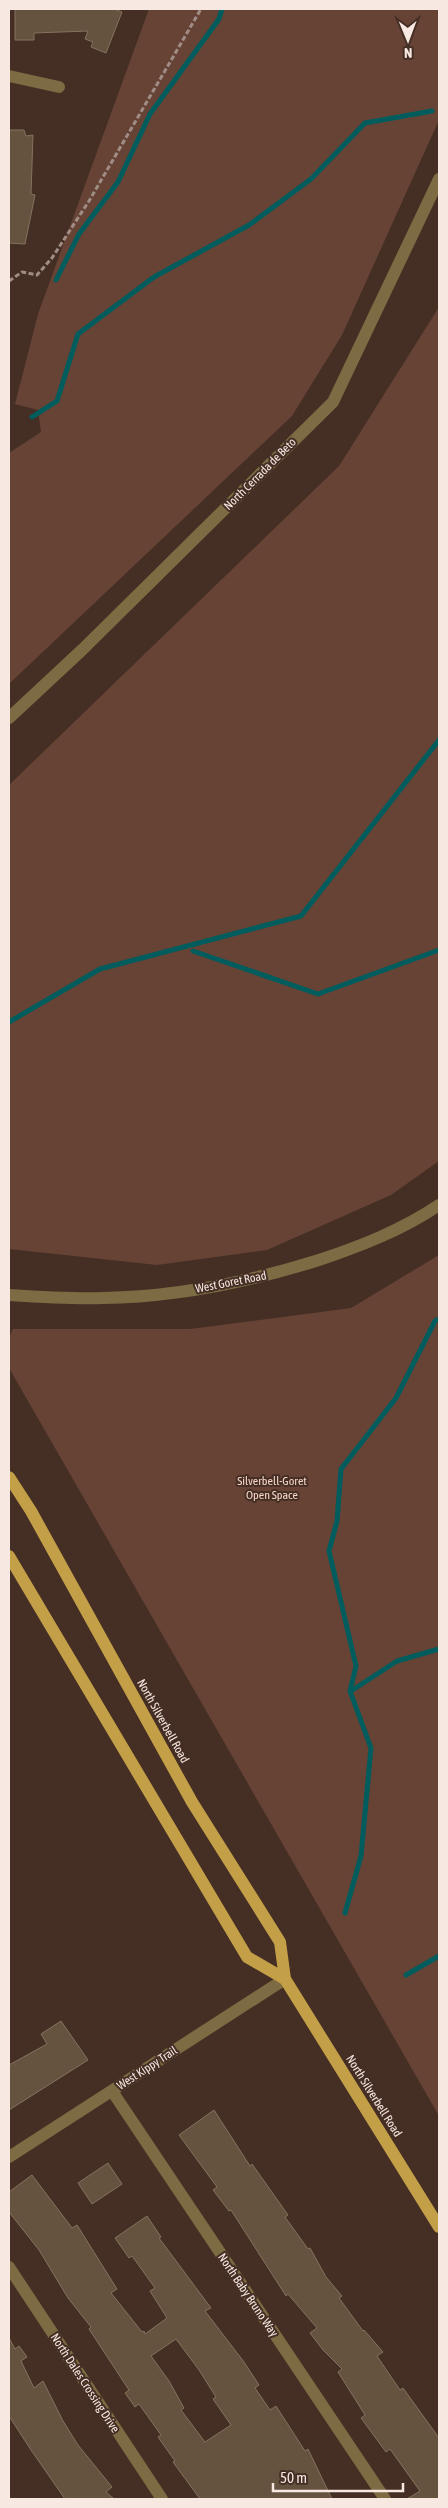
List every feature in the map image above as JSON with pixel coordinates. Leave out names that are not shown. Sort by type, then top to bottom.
[{"type":"main road","name":"North Silverbell Road","points":[[9,1477],[31,1510],[192,1802],[280,1942],[285,1979],[439,2227]]},
{"type":"main road","name":"North Silverbell Road","points":[[9,1556],[247,1958],[285,1979]]},
{"type":"street","points":[[9,76],[59,87]]},
{"type":"street","name":"North Cerrada de Beto","points":[[9,718],[83,649],[333,402],[439,179]]},
{"type":"street","name":"West Goret Road","points":[[9,1295],[66,1299],[178,1293],[271,1275],[361,1246],[424,1215],[439,1205]]},
{"type":"street","name":"West Kippy Trail","points":[[9,2157],[285,1979]]},
{"type":"street","name":"North Baby Bruno Way","points":[[112,2091],[385,2499]]},
{"type":"street","name":"North Dales Crossing Drive","points":[[9,2267],[162,2499]]},
{"type":"path","points":[[9,281],[22,272],[37,275],[52,258],[89,201],[202,9]]},
{"type":"green space","points":[[149,9],[439,9],[439,120],[342,335],[292,416],[9,684],[9,453],[41,432],[38,410],[15,404],[38,314]]},
{"type":"green space","points":[[439,307],[439,1161],[391,1195],[267,1250],[157,1265],[9,1249],[9,785],[339,466]]},
{"type":"green space","name":"Silverbell-Goret Open Space","points":[[439,1255],[439,2116],[9,1368],[9,1337],[13,1329],[190,1329],[351,1308]]},
{"type":"building","points":[[15,9],[114,9],[122,12],[106,53],[91,47],[93,42],[85,39],[88,31],[34,33],[34,40],[15,40]]},
{"type":"building","points":[[9,130],[24,130],[26,136],[33,135],[31,194],[35,195],[25,244],[9,243]]},
{"type":"building","points":[[61,2021],[88,2060],[9,2110],[9,2065],[47,2044],[41,2034]]},
{"type":"building","points":[[214,2110],[250,2166],[252,2164],[288,2215],[285,2217],[308,2249],[310,2248],[326,2277],[342,2296],[339,2298],[363,2331],[383,2352],[377,2356],[400,2390],[403,2388],[439,2438],[439,2499],[407,2499],[420,2491],[390,2449],[386,2452],[361,2418],[365,2415],[338,2372],[342,2369],[323,2350],[310,2333],[317,2328],[288,2294],[286,2296],[231,2210],[229,2211],[213,2190],[217,2187],[179,2135]]},
{"type":"building","points":[[108,2163],[122,2184],[92,2204],[78,2183]]},
{"type":"building","points":[[32,2175],[72,2228],[77,2225],[117,2289],[111,2293],[145,2334],[167,2318],[150,2291],[155,2288],[132,2256],[129,2258],[115,2238],[147,2216],[161,2237],[159,2238],[211,2308],[205,2311],[244,2362],[259,2385],[255,2388],[270,2410],[276,2406],[305,2451],[308,2449],[332,2499],[200,2499],[173,2462],[175,2461],[158,2437],[161,2435],[139,2404],[135,2407],[125,2393],[129,2390],[89,2329],[91,2327],[68,2298],[39,2250],[9,2212],[9,2192]],"holes":[[[176,2339],[216,2397],[213,2399],[231,2425],[205,2442],[181,2410],[184,2408],[169,2381],[151,2356]]]},
{"type":"building","points":[[9,2338],[15,2349],[19,2346],[27,2357],[21,2361],[34,2388],[43,2381],[63,2421],[78,2445],[112,2487],[106,2492],[114,2499],[65,2499],[31,2450],[9,2416]]},
{"type":"waterway","points":[[56,280],[79,234],[118,182],[150,114],[219,19],[222,9]]},
{"type":"waterway","points":[[32,417],[57,401],[78,334],[154,277],[249,225],[311,179],[365,123],[432,111]]},
{"type":"waterway","points":[[9,1022],[100,969],[301,916],[439,740]]},
{"type":"waterway","points":[[193,951],[318,994],[439,950]]},
{"type":"waterway","points":[[345,1913],[361,1856],[371,1748],[350,1691],[356,1666],[329,1551],[337,1521],[341,1469],[396,1398],[435,1321],[439,1319]]},
{"type":"waterway","points":[[351,1691],[397,1661],[439,1649]]},
{"type":"waterway","points":[[406,1975],[439,1956]]}]
